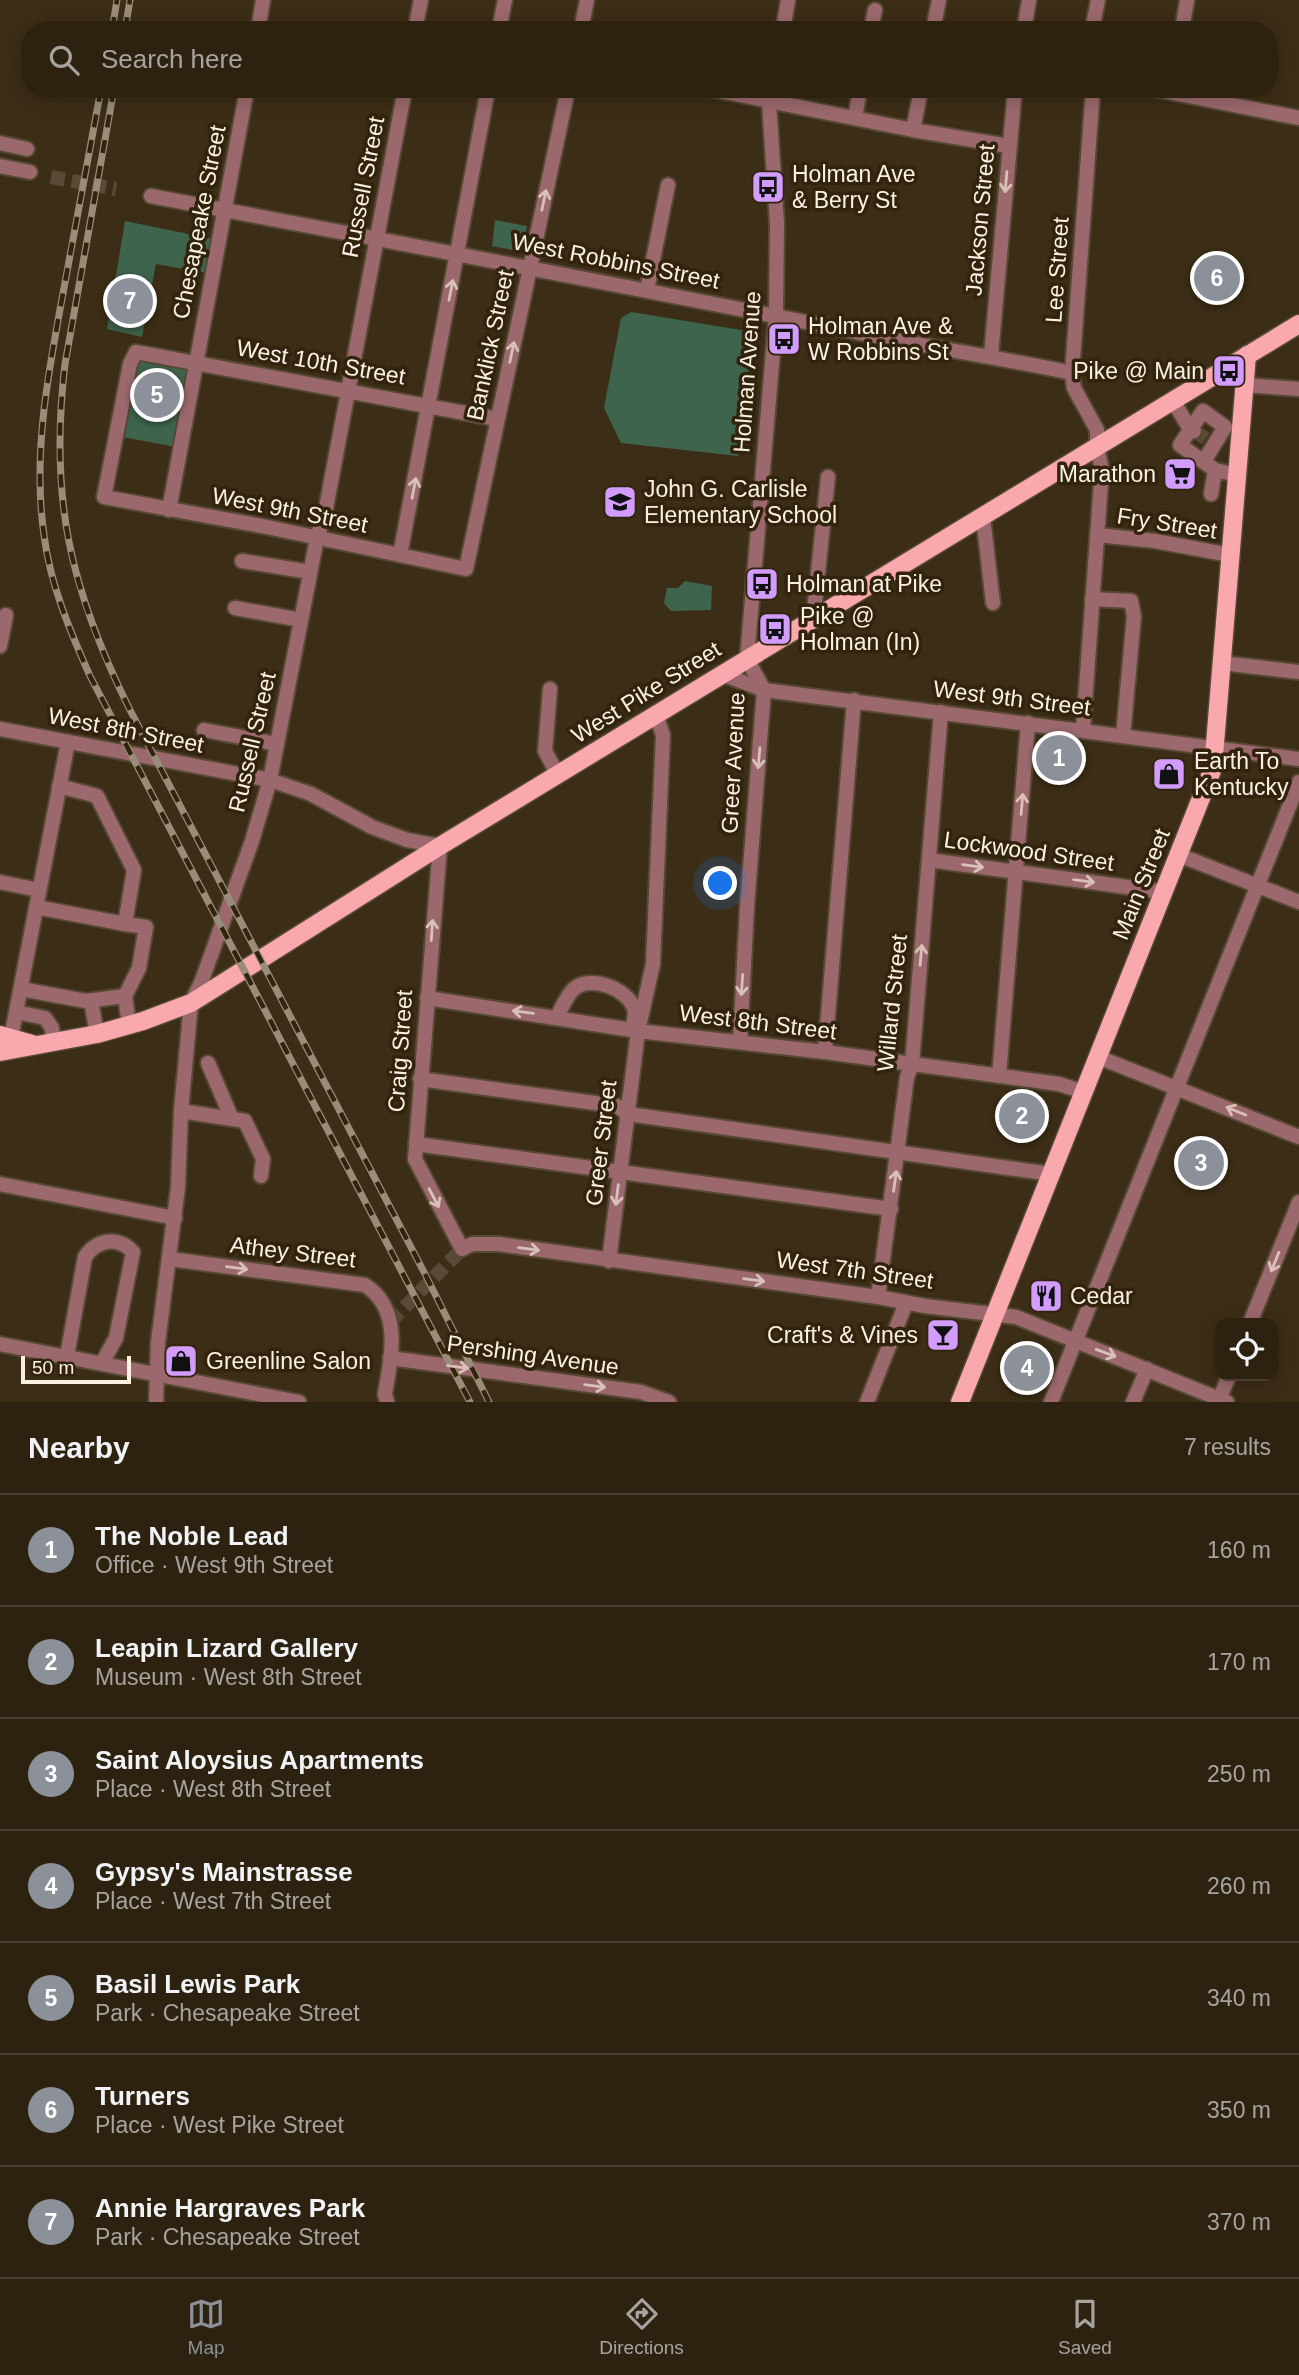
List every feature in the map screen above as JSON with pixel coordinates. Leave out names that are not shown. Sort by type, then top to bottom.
[{"type":"main road","name":"West Pike Street","points":[[46,1044],[129,1025],[191,1003],[440,846],[1299,324]]},
{"type":"main road","name":"Main Street","points":[[960,1402],[1213,768],[1247,355]]},
{"type":"main road","points":[[4,1042],[46,1044]]},
{"type":"street","points":[[260,21],[263,0]]},
{"type":"street","points":[[417,21],[421,0]]},
{"type":"street","points":[[501,21],[505,0]]},
{"type":"street","points":[[583,21],[587,0]]},
{"type":"street","points":[[784,21],[788,0]]},
{"type":"street","points":[[935,21],[939,0]]},
{"type":"street","points":[[1026,21],[1029,0]]},
{"type":"street","points":[[1094,21],[1098,0]]},
{"type":"street","points":[[1184,21],[1187,0]]},
{"type":"street","points":[[873,21],[875,10]]},
{"type":"street","name":"Chesapeake Street","points":[[169,510],[245,98]]},
{"type":"street","name":"Russell Street","points":[[156,1402],[158,1342],[175,1218],[191,1003],[201,983],[270,780],[317,538],[326,508],[403,98]]},
{"type":"street","points":[[400,555],[486,98]]},
{"type":"street","name":"Banklick Street","points":[[466,569],[566,98]]},
{"type":"street","name":"Holman Avenue","points":[[747,659],[776,316],[777,224],[770,98]]},
{"type":"street","points":[[781,98],[855,118],[1010,146]]},
{"type":"street","points":[[855,118],[858,98]]},
{"type":"street","points":[[913,130],[919,98]]},
{"type":"street","name":"Jackson Street","points":[[991,355],[1014,98]]},
{"type":"street","name":"Lee Street","points":[[1083,730],[1102,469],[1097,448],[1097,430],[1074,388],[1072,373],[1092,98]]},
{"type":"street","points":[[1204,98],[1299,118]]},
{"type":"street","points":[[0,144],[27,149]]},
{"type":"street","points":[[0,166],[30,172]]},
{"type":"street","points":[[646,290],[668,185]]},
{"type":"street","name":"West Robbins Street","points":[[151,197],[458,253],[919,344],[991,355],[1072,373]]},
{"type":"street","name":"West 10th Street","points":[[104,497],[130,364],[136,352],[497,419]]},
{"type":"street","points":[[1244,384],[1299,389]]},
{"type":"street","points":[[1173,401],[1192,430]]},
{"type":"street","points":[[1211,494],[1210,466],[1212,443],[1225,426],[1203,411],[1180,445],[1210,466],[1237,475]]},
{"type":"street","points":[[813,620],[828,477]]},
{"type":"street","name":"West 9th Street","points":[[104,497],[466,569]]},
{"type":"street","points":[[983,517],[993,604]]},
{"type":"street","name":"Fry Street","points":[[1097,535],[1155,541],[1230,555]]},
{"type":"street","points":[[242,561],[310,572]]},
{"type":"street","points":[[1092,599],[1131,601],[1134,616],[1123,736]]},
{"type":"street","points":[[235,608],[301,620]]},
{"type":"street","points":[[0,646],[6,615]]},
{"type":"street","name":"Greer Avenue","points":[[740,1041],[747,907],[764,690],[747,659]]},
{"type":"street","points":[[1222,663],[1299,672]]},
{"type":"street","name":"West 9th Street","points":[[722,674],[764,690],[1299,759]]},
{"type":"street","points":[[550,689],[545,751],[558,775]]},
{"type":"street","points":[[825,1052],[854,700]]},
{"type":"street","name":"Willard Street","points":[[878,1297],[907,1077],[912,1064],[941,712]]},
{"type":"street","points":[[635,1030],[653,964],[663,735],[656,715]]},
{"type":"street","points":[[999,1076],[1028,723]]},
{"type":"street","name":"West 8th Street","points":[[0,729],[270,780],[311,794],[372,827],[407,841],[440,846]]},
{"type":"street","points":[[204,730],[277,744]]},
{"type":"street","points":[[4,1042],[16,1013],[68,742]]},
{"type":"street","points":[[1051,1402],[1299,782]]},
{"type":"street","points":[[59,786],[97,796],[117,834],[134,870],[125,924]]},
{"type":"street","name":"Craig Street","points":[[440,846],[415,1159],[462,1249]]},
{"type":"street","points":[[1179,855],[1299,902]]},
{"type":"street","name":"Lockwood Street","points":[[929,860],[1164,892]]},
{"type":"street","points":[[0,882],[39,890]]},
{"type":"street","points":[[36,907],[146,927],[139,968],[125,996],[129,1025]]},
{"type":"street","points":[[557,1017],[576,987],[592,983],[610,987],[630,1001],[635,1011],[635,1030]]},
{"type":"street","points":[[20,989],[91,1001],[125,996]]},
{"type":"street","name":"West 8th Street","points":[[426,998],[635,1030],[740,1041],[1059,1084],[1084,1092]]},
{"type":"street","points":[[91,1001],[97,1034]]},
{"type":"street","points":[[16,1013],[45,1018],[52,1028],[46,1044]]},
{"type":"street","name":"Greer Street","points":[[609,1261],[628,1114],[635,1030]]},
{"type":"street","points":[[1098,1057],[1299,1136]]},
{"type":"street","points":[[208,1063],[263,1160],[261,1176]]},
{"type":"street","points":[[420,1080],[617,1106],[628,1114],[1051,1174]]},
{"type":"street","points":[[181,1111],[239,1120]]},
{"type":"street","points":[[416,1144],[891,1209]]},
{"type":"street","points":[[0,1184],[175,1218]]},
{"type":"street","points":[[1252,1318],[1299,1202]]},
{"type":"street","points":[[67,1356],[85,1257],[90,1249],[100,1243],[114,1240],[126,1244],[133,1252],[116,1338],[102,1363]]},
{"type":"street","name":"West 7th Street","points":[[462,1249],[471,1244],[498,1244],[1016,1317],[1222,1401]]},
{"type":"street","name":"Athey Street","points":[[170,1259],[365,1284],[377,1293],[386,1307],[393,1336],[390,1358]]},
{"type":"street","points":[[867,1402],[906,1303]]},
{"type":"street","points":[[0,1344],[299,1402]]},
{"type":"street","points":[[387,1402],[385,1394],[390,1358]]},
{"type":"street","name":"Pershing Avenue","points":[[390,1358],[641,1392],[668,1402]]},
{"type":"street","points":[[1133,1402],[1147,1369]]},
{"type":"street","points":[[1222,1401],[1228,1381]]},
{"type":"green space","points":[[495,220],[527,226],[522,252],[492,246]]},
{"type":"green space","points":[[125,221],[218,240],[212,274],[156,264],[142,337],[107,329]]},
{"type":"green space","points":[[631,312],[747,331],[753,339],[738,456],[621,443],[604,408],[621,318]]},
{"type":"green space","points":[[136,352],[196,363],[181,448],[117,436]]},
{"type":"green space","points":[[685,581],[712,586],[711,610],[671,611],[664,603],[667,588],[678,588]]},
{"type":"tunnel","points":[[51,177],[116,189]]},
{"type":"tunnel","points":[[1194,431],[1211,442]]},
{"type":"tunnel","points":[[390,1322],[462,1249]]},
{"type":"railway","points":[[114,21],[117,0]]},
{"type":"railway","points":[[126,21],[130,0]]},
{"type":"railway","points":[[99,98],[53,349],[41,442],[44,535],[56,589],[90,676],[470,1402]]},
{"type":"railway","points":[[112,98],[65,364],[61,412],[63,500],[79,583],[92,624],[130,710],[425,1274],[489,1402]]},
{"type":"place","name":"Holman Ave & Berry St","points":[[768,187]]},
{"type":"place","name":"Turners","points":[[1217,278]]},
{"type":"place","name":"Annie Hargraves Park","points":[[130,301]]},
{"type":"place","name":"Holman Ave & W Robbins St","points":[[784,339]]},
{"type":"place","name":"Pike @ Main","points":[[1229,371]]},
{"type":"place","name":"Basil Lewis Park","points":[[157,395]]},
{"type":"place","name":"Marathon","points":[[1180,474]]},
{"type":"place","name":"John G. Carlisle Elementary School","points":[[620,502]]},
{"type":"place","name":"Holman at Pike","points":[[762,584]]},
{"type":"place","name":"Pike @ Holman (In)","points":[[775,629]]},
{"type":"place","name":"The Noble Lead","points":[[1059,758]]},
{"type":"place","name":"Earth To Kentucky","points":[[1169,774]]},
{"type":"place","name":"Leapin Lizard Gallery","points":[[1022,1116]]},
{"type":"place","name":"Saint Aloysius Apartments","points":[[1201,1163]]},
{"type":"place","name":"Cedar","points":[[1046,1296]]},
{"type":"place","name":"Craft's & Vines","points":[[943,1335]]},
{"type":"place","name":"Greenline Salon","points":[[181,1361]]},
{"type":"place","name":"Gypsy's Mainstrasse","points":[[1027,1368]]}]
